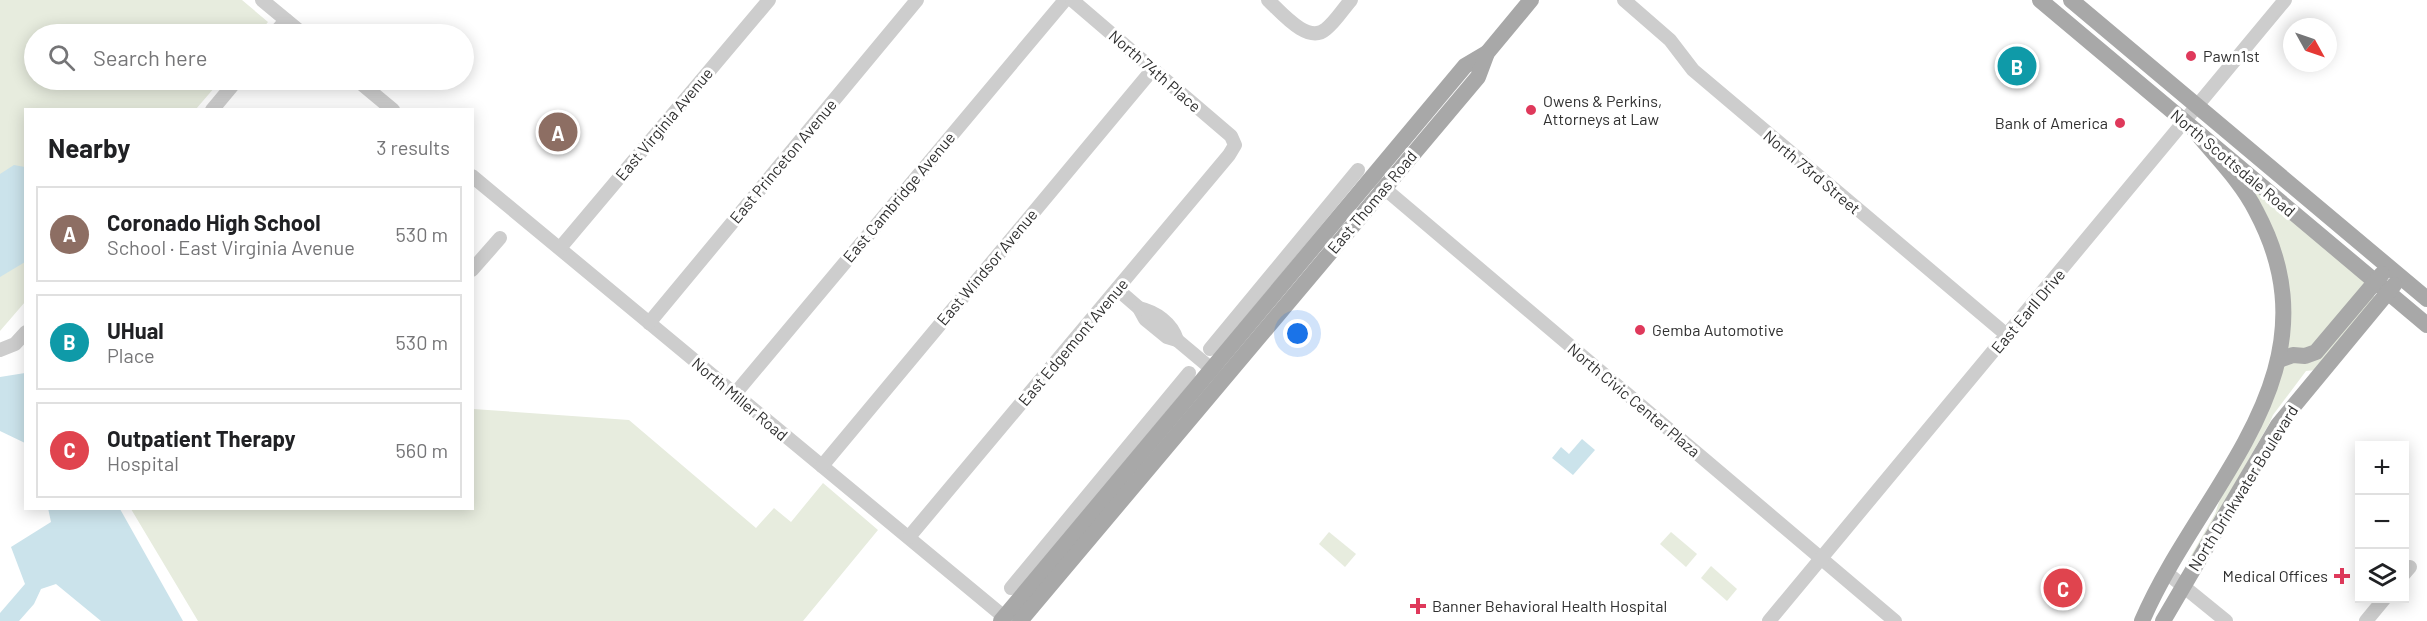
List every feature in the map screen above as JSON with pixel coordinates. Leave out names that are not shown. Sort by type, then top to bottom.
[{"type":"main road","name":"East Thomas Road","points":[[1238,338],[1465,66],[1487,53],[1532,0]]},
{"type":"main road","name":"North Scottsdale Road","points":[[2040,0],[2199,136],[2427,325]]},
{"type":"main road","name":"North Scottsdale Road","points":[[2071,0],[2427,299]]},
{"type":"main road","name":"North Drinkwater Boulevard","points":[[2142,621],[2167,573],[2260,415],[2279,360],[2283,326],[2282,292],[2270,241],[2260,217],[2242,188],[2199,136]]},
{"type":"main road","name":"East Thomas Road","points":[[1009,620],[1058,541],[1187,399],[1217,374],[1238,338],[1318,231],[1371,179]]},
{"type":"main road","points":[[2279,360],[2293,355],[2305,356],[2319,350],[2395,272]]},
{"type":"main road","name":"North Drinkwater Boulevard","points":[[2163,621],[2182,585],[2274,432],[2382,287]]},
{"type":"main road","points":[[2274,432],[2288,399],[2310,373],[2310,364],[2305,356]]},
{"type":"main road","name":"East Thomas Road","points":[[1009,620],[1187,399]]},
{"type":"street","points":[[262,0],[291,24]]},
{"type":"street","name":"East Virginia Avenue","points":[[560,248],[769,0]]},
{"type":"street","name":"East Princeton Avenue","points":[[649,323],[917,0]]},
{"type":"street","name":"East Cambridge Avenue","points":[[734,395],[1065,0]]},
{"type":"street","name":"North 74th Place","points":[[1072,0],[1231,136],[1234,145]]},
{"type":"street","points":[[1268,0],[1306,33],[1316,34],[1326,30],[1351,0]]},
{"type":"street","name":"North 73rd Street","points":[[1624,0],[1670,40],[1693,70],[2008,336]]},
{"type":"street","name":"East Earll Drive","points":[[1769,621],[2285,0]]},
{"type":"street","points":[[283,24],[286,20]]},
{"type":"street","name":"East Windsor Avenue","points":[[822,466],[1153,69]]},
{"type":"street","points":[[214,108],[229,90]]},
{"type":"street","points":[[369,90],[391,108]]},
{"type":"street","name":"East Edgemont Avenue","points":[[909,537],[1229,155],[1234,145]]},
{"type":"street","name":"North Civic Center Plaza","points":[[1371,179],[1895,621]]},
{"type":"street","name":"North Miller Road","points":[[474,181],[560,248],[734,395],[1009,620]]},
{"type":"street","points":[[474,268],[500,238]]},
{"type":"street","points":[[1117,289],[1139,308],[1145,319],[1167,338],[1177,340],[1217,374]]},
{"type":"street","points":[[2,349],[15,344],[24,334]]},
{"type":"street","name":"East Thomas Road","points":[[1210,349],[1238,338]]},
{"type":"street","name":"East Thomas Road","points":[[1187,399],[1189,373]]},
{"type":"street","name":"East Thomas Road","points":[[1011,588],[1058,541]]},
{"type":"street","points":[[2167,573],[2226,621]]},
{"type":"street","points":[[2366,621],[2381,603]]},
{"type":"shaded area","points":[[0,0],[242,0],[268,22],[266,24],[24,24],[24,90],[212,90],[197,108],[24,108],[24,303],[0,331]]},
{"type":"shaded area","points":[[2254,191],[2258,191],[2363,279],[2376,299],[2315,370],[2306,371],[2273,415],[2192,558],[2188,561],[2263,420],[2284,366],[2289,337],[2290,308],[2286,276],[2280,254]]},
{"type":"shaded area","points":[[474,409],[629,420],[756,528],[774,508],[791,522],[823,483],[878,530],[803,621],[198,621],[132,510],[474,510]]},
{"type":"shaded area","points":[[1329,532],[1356,554],[1345,567],[1319,544]]},
{"type":"shaded area","points":[[1671,532],[1697,554],[1686,567],[1660,544]]},
{"type":"shaded area","points":[[1711,566],[1737,589],[1727,601],[1701,578]]},
{"type":"water","points":[[14,165],[24,167],[24,263],[0,277],[0,174]]},
{"type":"water","points":[[24,373],[24,443],[0,431],[0,377]]},
{"type":"water","points":[[1582,439],[1595,450],[1573,475],[1552,458],[1561,447],[1569,454]]},
{"type":"water","points":[[48,510],[121,510],[183,621],[101,621],[56,584],[41,589],[34,604],[19,621],[0,621],[0,613],[25,584],[11,547],[51,522]]},
{"type":"place","name":"Pawn1st","points":[[2191,56]]},
{"type":"place","name":"UHual","points":[[2017,66]]},
{"type":"place","name":"Owens & Perkins, Attorneys at Law","points":[[1531,110]]},
{"type":"place","name":"Bank of America","points":[[2120,123]]},
{"type":"place","name":"Coronado High School","points":[[558,132]]},
{"type":"place","name":"Gemba Automotive","points":[[1640,330]]},
{"type":"place","name":"Medical Offices","points":[[2342,576]]},
{"type":"place","name":"Outpatient Therapy","points":[[2063,588]]},
{"type":"place","name":"Banner Behavioral Health Hospital","points":[[1418,606]]}]
